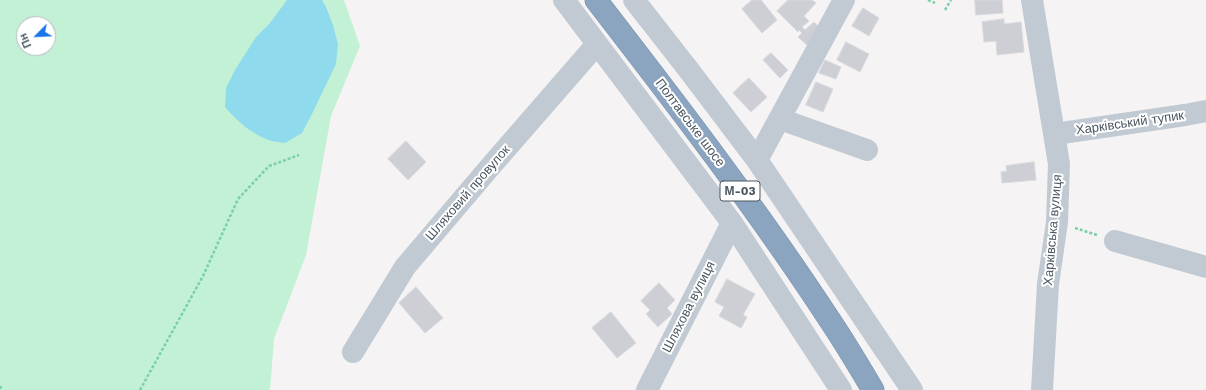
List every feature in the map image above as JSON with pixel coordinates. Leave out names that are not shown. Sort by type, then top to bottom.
[{"type":"highway","name":"Полтавське шосе","points":[[596,0],[676,103],[756,214],[834,326],[872,390]]},
{"type":"street","points":[[564,0],[732,223],[841,390]]},
{"type":"street","points":[[634,0],[757,160],[912,390]]},
{"type":"street","points":[[757,160],[844,0]]},
{"type":"street","name":"Харківська вулиця","points":[[1032,0],[1059,164],[1057,222],[1048,284],[1042,390]]},
{"type":"street","name":"Шляховий провулок","points":[[354,352],[404,267],[597,44]]},
{"type":"street","name":"Харківський тупик","points":[[1055,134],[1206,111]]},
{"type":"street","points":[[780,119],[867,150]]},
{"type":"street","name":"Шляхова вулиця","points":[[647,390],[732,223]]},
{"type":"street","points":[[1115,241],[1206,267]]},
{"type":"path","points":[[928,0],[935,3]]},
{"type":"path","points":[[945,10],[952,0]]},
{"type":"path","points":[[140,390],[203,276],[238,199],[269,166],[299,155]]},
{"type":"path","points":[[1057,222],[1115,241]]},
{"type":"path","points":[[0,386],[2,390]]},
{"type":"green space","points":[[0,0],[344,0],[360,46],[331,116],[306,255],[274,339],[270,390],[0,390]]},
{"type":"water","points":[[287,0],[322,0],[333,25],[338,44],[336,64],[302,133],[285,143],[268,140],[249,130],[225,107],[226,88],[235,70],[256,37],[270,23]]},
{"type":"building","points":[[752,0],[761,0],[777,20],[762,33],[742,9]]},
{"type":"building","points":[[788,0],[812,0],[816,3],[804,16],[809,21],[802,27],[805,30],[814,22],[821,29],[810,48],[798,37],[802,33],[799,30],[798,32],[777,11]]},
{"type":"building","points":[[975,0],[1002,0],[1003,13],[976,15]]},
{"type":"building","points":[[863,8],[879,18],[869,36],[852,26]]},
{"type":"building","points":[[1004,19],[1004,24],[1021,22],[1024,52],[997,55],[996,41],[984,42],[982,22]]},
{"type":"building","points":[[846,42],[869,54],[860,72],[837,60]]},
{"type":"building","points":[[771,53],[788,70],[780,78],[763,60]]},
{"type":"building","points":[[825,60],[841,67],[836,79],[819,73]]},
{"type":"building","points":[[749,78],[767,97],[751,112],[733,93]]},
{"type":"building","points":[[816,82],[833,89],[823,112],[806,105]]},
{"type":"building","points":[[406,141],[426,162],[408,180],[388,159]]},
{"type":"building","points":[[1034,162],[1036,180],[1002,183],[1001,172],[1007,171],[1006,166]]},
{"type":"building","points":[[727,279],[755,294],[743,315],[747,317],[741,328],[719,316],[724,307],[715,302]]},
{"type":"building","points":[[659,283],[675,300],[667,308],[672,314],[658,327],[646,314],[650,310],[641,301]]},
{"type":"building","points":[[416,287],[443,318],[425,333],[399,303]]},
{"type":"building","points":[[611,312],[636,343],[617,358],[592,328]]}]
